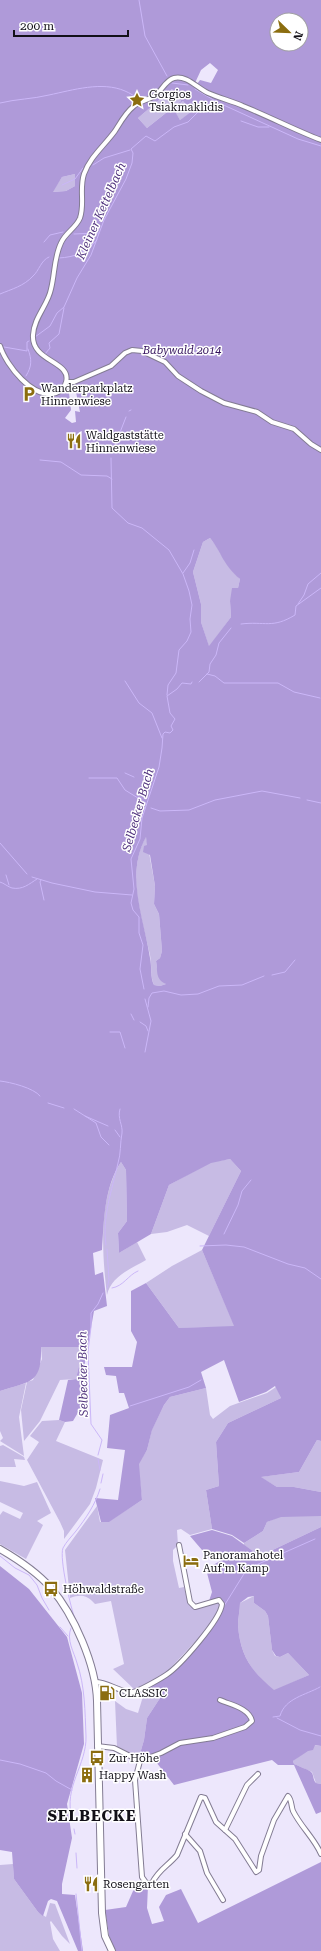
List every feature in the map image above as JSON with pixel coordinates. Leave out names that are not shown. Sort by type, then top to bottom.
[{"type":"main road","points":[[0,1549],[27,1566],[47,1584],[60,1600],[86,1651],[95,1682],[102,1913],[105,1936],[112,1951]]},
{"type":"street","points":[[67,382],[66,374],[61,367],[40,354],[34,346],[32,336],[34,325],[52,288],[53,269],[58,248],[62,240],[80,217],[84,174],[90,162],[131,108],[155,96],[167,82],[174,78],[183,79],[206,92],[242,105],[321,140]]},
{"type":"street","points":[[0,346],[23,381],[39,392],[46,394],[57,393],[67,382],[74,382],[111,366],[125,353],[132,350],[142,351],[165,362],[178,376],[201,391],[224,402],[257,412],[272,422],[294,429],[311,444],[321,450]]},
{"type":"street","points":[[95,1682],[104,1682],[121,1690],[135,1692],[166,1675],[173,1669],[200,1640],[212,1623],[222,1604],[219,1600],[195,1607],[190,1602],[179,1545]]},
{"type":"street","points":[[97,1746],[114,1748],[140,1761],[161,1753],[180,1743],[213,1738],[245,1727],[252,1721],[251,1716],[245,1710],[220,1700]]},
{"type":"street","points":[[140,1761],[134,1780],[142,1877],[148,1885],[152,1883],[159,1871],[177,1855],[200,1798],[203,1796],[216,1822],[239,1844],[255,1871],[258,1872],[261,1856],[274,1820],[288,1796],[293,1810],[306,1832],[317,1843],[321,1854]]},
{"type":"street","points":[[225,1830],[247,1785],[258,1774]]},
{"type":"street","points":[[185,1834],[200,1851],[207,1873],[223,1900]]},
{"type":"shaded area","points":[[172,89],[181,101],[174,106],[183,101],[191,113],[180,120],[172,108],[147,128],[138,118]]},
{"type":"shaded area","points":[[75,174],[75,186],[66,191],[52,192],[62,177]]},
{"type":"shaded area","points":[[210,538],[218,548],[230,569],[240,579],[238,588],[230,601],[231,617],[209,647],[201,622],[201,604],[193,572],[203,542]]},
{"type":"shaded area","points":[[146,836],[155,886],[154,904],[159,914],[162,951],[160,958],[156,961],[157,969],[166,984],[160,986],[154,985],[153,982],[150,955],[140,910],[136,880],[140,850]]},
{"type":"shaded area","points":[[230,1159],[241,1171],[209,1236],[187,1225],[167,1232],[151,1234],[169,1185],[211,1162]]},
{"type":"shaded area","points":[[121,1162],[126,1170],[127,1221],[118,1233],[119,1253],[137,1242],[146,1260],[117,1278],[109,1288],[107,1295],[103,1244],[105,1209],[108,1192]]},
{"type":"shaded area","points":[[202,1250],[235,1327],[179,1328],[146,1283],[172,1266]]},
{"type":"shaded area","points":[[41,1347],[83,1347],[76,1379],[60,1380],[40,1421],[24,1441],[21,1410],[27,1382],[33,1380],[42,1359]]},
{"type":"shaded area","points":[[26,1383],[19,1417],[24,1456],[0,1441],[3,1438],[0,1431],[0,1391]]},
{"type":"shaded area","points":[[276,1387],[281,1398],[228,1423],[216,1442],[219,1486],[206,1490],[212,1529],[190,1535],[181,1529],[177,1530],[178,1545],[173,1550],[173,1561],[179,1588],[184,1587],[188,1602],[194,1608],[203,1607],[218,1601],[220,1608],[204,1632],[165,1674],[135,1690],[113,1669],[124,1664],[111,1601],[95,1604],[84,1596],[70,1598],[65,1550],[97,1506],[100,1522],[108,1522],[142,1500],[138,1464],[147,1450],[152,1429],[164,1405],[170,1397],[206,1388],[210,1415],[213,1419],[230,1406],[267,1393]]},
{"type":"shaded area","points":[[59,1420],[65,1422],[56,1441],[103,1460],[96,1488],[90,1504],[64,1539],[64,1531],[60,1522],[27,1460],[39,1442],[30,1436],[42,1421]]},
{"type":"shaded area","points":[[317,1440],[321,1441],[321,1492],[294,1487],[277,1487],[260,1477],[299,1472]]},
{"type":"shaded area","points":[[3,1445],[24,1457],[25,1460],[14,1459],[16,1467],[0,1467],[0,1446]]},
{"type":"shaded area","points":[[0,1481],[24,1486],[37,1482],[51,1513],[37,1521],[43,1525],[26,1559],[0,1544],[0,1515],[3,1511],[20,1519],[23,1513],[0,1502]]},
{"type":"shaded area","points":[[281,1516],[321,1516],[321,1527],[260,1556],[244,1545],[244,1543],[263,1531],[267,1522]]},
{"type":"shaded area","points":[[254,1596],[254,1603],[265,1611],[268,1616],[272,1650],[275,1656],[280,1657],[288,1653],[309,1675],[274,1691],[266,1684],[248,1662],[239,1636],[238,1625],[240,1603]]},
{"type":"shaded area","points":[[157,1688],[162,1695],[147,1718],[144,1740],[139,1757],[117,1747],[115,1701],[126,1709],[138,1713],[144,1693]]},
{"type":"shaded area","points":[[314,1745],[321,1746],[321,1784],[316,1783],[312,1772],[294,1764],[293,1761]]},
{"type":"shaded area","points":[[13,1864],[14,1879],[38,1912],[46,1917],[50,1903],[55,1904],[70,1944],[51,1921],[53,1939],[60,1951],[0,1951],[0,1865]]},
{"type":"green space","name":"Babywald 2014","points":[[0,0],[321,0],[321,1441],[317,1440],[299,1472],[261,1477],[277,1487],[294,1487],[321,1492],[321,1516],[281,1517],[267,1522],[263,1531],[244,1543],[232,1535],[212,1529],[206,1490],[219,1486],[216,1442],[228,1423],[281,1398],[275,1386],[266,1392],[239,1402],[224,1360],[201,1372],[206,1388],[170,1397],[164,1405],[152,1430],[147,1450],[139,1464],[142,1500],[109,1522],[101,1522],[95,1498],[118,1500],[125,1450],[107,1448],[110,1415],[129,1408],[124,1393],[119,1393],[116,1376],[106,1375],[104,1367],[132,1367],[137,1342],[131,1331],[131,1291],[146,1283],[179,1328],[234,1326],[202,1250],[241,1171],[230,1159],[211,1163],[169,1185],[151,1234],[119,1253],[118,1233],[127,1221],[126,1170],[121,1162],[115,1172],[108,1193],[104,1216],[102,1250],[93,1253],[95,1275],[103,1272],[107,1306],[94,1311],[84,1368],[86,1399],[73,1421],[65,1422],[59,1420],[68,1380],[76,1379],[83,1347],[41,1347],[39,1368],[32,1380],[0,1391]],"holes":[[[210,63],[218,70],[211,83],[200,80],[197,84],[195,83],[201,70]],[[172,89],[181,101],[147,128],[138,118]],[[183,101],[191,112],[180,120],[173,108]],[[75,174],[75,186],[66,191],[53,192],[62,177]],[[76,392],[80,412],[75,411],[76,422],[72,423],[65,418],[71,410],[69,393]],[[210,538],[226,564],[240,579],[238,588],[232,588],[230,601],[231,617],[209,646],[201,622],[201,604],[193,572],[203,542]],[[146,837],[147,845],[144,846],[143,852],[150,855],[155,886],[154,904],[159,914],[162,951],[160,958],[156,961],[157,971],[160,980],[166,984],[160,986],[154,985],[152,979],[150,958],[138,897],[136,881],[140,851]]]},
{"type":"green space","points":[[321,1527],[321,1746],[315,1745],[313,1750],[308,1751],[293,1761],[294,1764],[311,1772],[315,1782],[321,1784],[321,1812],[316,1814],[294,1765],[278,1765],[272,1760],[174,1785],[153,1758],[139,1757],[144,1740],[147,1718],[162,1695],[157,1688],[140,1695],[136,1692],[166,1677],[192,1651],[221,1611],[221,1602],[209,1601],[212,1592],[206,1569],[229,1556],[225,1551],[214,1560],[208,1557],[190,1536],[212,1530],[232,1536],[260,1556]],"holes":[[[254,1596],[254,1603],[265,1611],[268,1616],[272,1650],[276,1656],[280,1657],[288,1653],[309,1675],[274,1690],[253,1669],[244,1654],[239,1636],[238,1625],[240,1603],[248,1597]]]},
{"type":"green space","points":[[0,1566],[29,1589],[67,1637],[82,1693],[84,1744],[67,1804],[72,1838],[62,1884],[62,1894],[75,1895],[83,1951],[78,1951],[57,1901],[51,1899],[48,1901],[43,1916],[38,1912],[14,1879],[12,1852],[0,1850]]},
{"type":"green space","points":[[321,1862],[321,1951],[116,1951],[110,1941],[105,1910],[126,1907],[133,1891],[142,1883],[148,1886],[147,1908],[152,1924],[164,1921],[159,1907],[166,1895],[181,1889],[198,1923]]},
{"type":"waterway","points":[[139,0],[145,36],[167,76]]},
{"type":"waterway","points":[[172,83],[188,85]]},
{"type":"waterway","points":[[0,103],[87,87],[116,88],[139,99]]},
{"type":"waterway","points":[[195,89],[217,102]]},
{"type":"waterway","name":"Kleiner Kettelbach","points":[[35,337],[50,326],[57,313],[64,307],[77,278],[91,255],[104,220],[126,179],[132,163],[133,153],[131,149],[146,136],[155,141],[174,127],[188,122],[205,105],[217,102],[298,139],[321,146]]},
{"type":"waterway","points":[[241,121],[258,127],[269,127]]},
{"type":"waterway","points":[[93,165],[104,158],[130,150]]},
{"type":"waterway","points":[[62,185],[75,179],[83,168]]},
{"type":"waterway","points":[[44,242],[50,235],[63,232]]},
{"type":"waterway","points":[[74,234],[99,233]]},
{"type":"waterway","points":[[59,258],[80,254],[97,240]]},
{"type":"waterway","points":[[0,294],[26,282],[35,274],[46,258],[49,257]]},
{"type":"waterway","points":[[45,354],[50,348],[49,343],[59,334],[64,308]]},
{"type":"waterway","name":"Kleiner Kettelbach","points":[[4,347],[27,351],[27,342],[29,341]]},
{"type":"waterway","points":[[26,376],[31,363],[28,349]]},
{"type":"waterway","points":[[112,453],[126,417]]},
{"type":"waterway","points":[[111,458],[112,508],[128,523],[142,528],[169,550],[183,574],[189,591],[192,605],[190,619],[191,632],[187,641],[179,650],[176,673],[168,685],[167,695]]},
{"type":"waterway","points":[[40,460],[61,462],[81,475],[107,476],[112,479]]},
{"type":"waterway","points":[[183,573],[190,563],[194,550]]},
{"type":"waterway","points":[[298,604],[304,595],[308,584],[321,573]]},
{"type":"waterway","name":"Selbecker Bach","points":[[241,624],[268,624],[287,619],[295,615],[296,606],[321,588]]},
{"type":"waterway","name":"Selbecker Bach","points":[[199,682],[209,672],[210,664],[216,655],[219,643],[231,628]]},
{"type":"waterway","points":[[207,674],[215,676],[224,683],[278,683],[294,692],[320,698]]},
{"type":"waterway","points":[[125,681],[139,703],[152,713],[162,738]]},
{"type":"waterway","name":"Selbecker Bach","points":[[144,989],[140,969],[143,945],[139,933],[139,917],[133,910],[131,903],[134,889],[131,859],[140,839],[142,818],[159,767],[163,734],[165,732],[170,733],[173,730],[171,726],[175,719],[170,713],[167,696],[177,689],[182,683],[191,684],[192,682]]},
{"type":"waterway","points":[[125,773],[134,777]]},
{"type":"waterway","points":[[89,778],[117,778],[125,790],[146,803]]},
{"type":"waterway","points":[[151,808],[160,811],[189,810],[215,800],[262,791],[300,798]]},
{"type":"waterway","points":[[307,800],[321,803]]},
{"type":"waterway","points":[[0,843],[27,874]]},
{"type":"waterway","points":[[6,875],[9,885]]},
{"type":"waterway","points":[[32,877],[52,883],[95,892],[132,895]]},
{"type":"waterway","points":[[0,882],[12,888],[19,888],[26,886],[37,879]]},
{"type":"waterway","points":[[41,880],[40,882],[44,900]]},
{"type":"waterway","points":[[272,975],[285,972],[295,960]]},
{"type":"waterway","points":[[148,1007],[149,998],[152,993],[164,991],[181,995],[198,994],[219,986],[242,985],[264,976]]},
{"type":"waterway","name":"Selbecker Bach","points":[[145,999],[151,1021],[145,1052]]},
{"type":"waterway","points":[[131,1014],[134,1020]]},
{"type":"waterway","points":[[140,1022],[146,1026],[148,1031]]},
{"type":"waterway","points":[[110,1032],[120,1032],[125,1048]]},
{"type":"waterway","points":[[0,1081],[33,1090],[40,1096]]},
{"type":"waterway","points":[[48,1103],[64,1108]]},
{"type":"waterway","points":[[74,1109],[96,1123],[101,1137],[109,1145]]},
{"type":"waterway","name":"Selbecker Bach","points":[[106,1245],[106,1214],[120,1152],[122,1130],[119,1115],[120,1109]]},
{"type":"waterway","points":[[85,1116],[108,1126]]},
{"type":"waterway","points":[[115,1130],[120,1137]]},
{"type":"waterway","points":[[224,1234],[238,1205],[242,1191],[251,1180]]},
{"type":"waterway","points":[[200,1246],[226,1245],[244,1247],[288,1264],[305,1268],[321,1279]]},
{"type":"waterway","name":"Selbecker Bach","points":[[107,1249],[109,1280],[107,1288]]},
{"type":"waterway","points":[[112,1288],[120,1285],[138,1271]]},
{"type":"waterway","name":"Selbecker Bach","points":[[98,1455],[102,1440],[91,1424],[88,1352],[91,1313],[98,1304],[103,1293]]},
{"type":"waterway","points":[[130,1406],[189,1387],[201,1380]]},
{"type":"waterway","name":"Selbecker Bach","points":[[98,1459],[100,1470]]},
{"type":"waterway","name":"Selbecker Bach","points":[[101,1483],[103,1474]]},
{"type":"waterway","name":"Selbecker Bach","points":[[75,1619],[68,1595],[64,1572],[62,1554],[63,1548],[90,1511],[100,1489]]},
{"type":"waterway","points":[[224,1606],[247,1569],[315,1539]]},
{"type":"waterway","points":[[0,1556],[15,1568],[29,1575],[37,1585],[49,1610]]},
{"type":"waterway","points":[[60,1627],[68,1636]]},
{"type":"waterway","name":"Selbecker Bach","points":[[71,1628],[69,1637],[80,1672],[83,1690],[86,1736],[83,1757],[71,1796],[70,1807],[72,1818]]},
{"type":"waterway","points":[[273,1717],[280,1716],[286,1705],[291,1701],[320,1687]]},
{"type":"waterway","points":[[277,1718],[300,1730],[321,1736]]},
{"type":"waterway","points":[[0,1760],[20,1764],[46,1773],[56,1781],[72,1790]]},
{"type":"waterway","name":"Selbecker Bach","points":[[74,1829],[75,1834]]},
{"type":"waterway","name":"Selbecker Bach","points":[[76,1853],[77,1868]]},
{"type":"waterway","name":"Selbecker Bach","points":[[76,1894],[82,1951]]},
{"type":"place","name":"Gorgios Tsiakmaklidis","points":[[137,100]]},
{"type":"place","name":"Wanderparkplatz Hinnenwiese","points":[[29,394]]},
{"type":"place","name":"Waldgaststätte Hinnenwiese","points":[[74,441]]},
{"type":"place","name":"Panoramahotel Auf'm Kamp","points":[[191,1561]]},
{"type":"place","name":"Höhwaldstraße","points":[[51,1589]]},
{"type":"place","name":"CLASSIC","points":[[107,1693]]},
{"type":"place","name":"Zur Höhe","points":[[97,1758]]},
{"type":"place","name":"Happy Wash","points":[[87,1775]]},
{"type":"place","name":"Rosengarten","points":[[91,1884]]},
{"type":"district","name":"SELBECKE","points":[[92,1816]]}]
